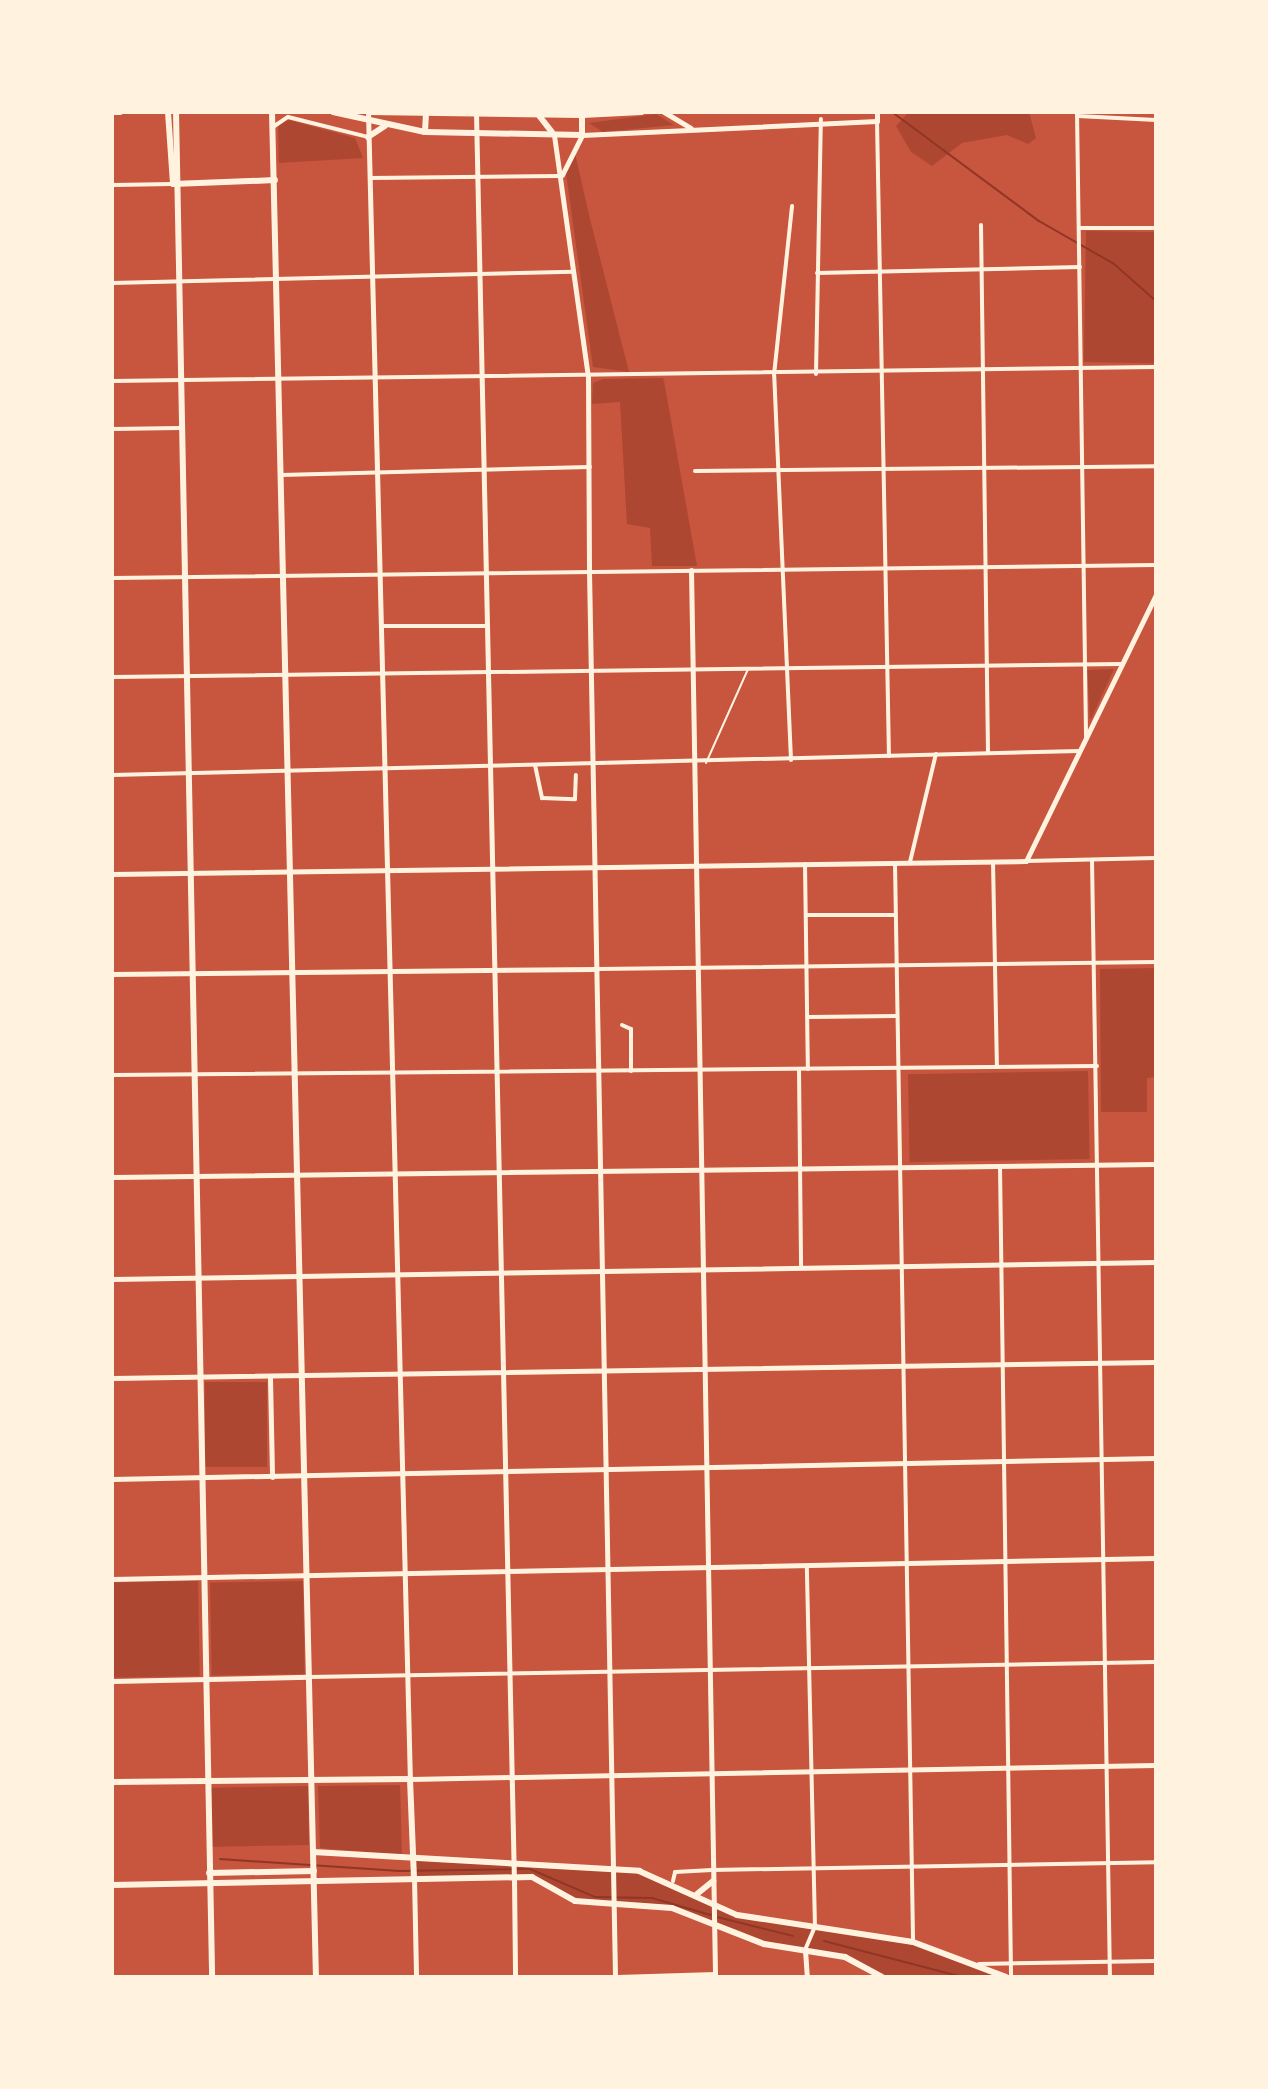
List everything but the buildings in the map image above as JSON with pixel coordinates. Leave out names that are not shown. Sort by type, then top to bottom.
[{"type":"main road","points":[[112,112],[120,112]]},
{"type":"main road","points":[[168,112],[172,130],[179,380],[212,1977]]},
{"type":"main road","points":[[172,130],[176,112]]},
{"type":"main road","points":[[272,112],[316,1977]]},
{"type":"main road","points":[[333,112],[386,126],[425,132],[552,132],[582,135],[877,116]]},
{"type":"main road","points":[[416,1977],[388,768],[368,112],[641,112]]},
{"type":"main road","points":[[664,112],[692,129]]},
{"type":"main road","points":[[425,132],[426,113]]},
{"type":"main road","points":[[476,113],[515,1977]]},
{"type":"main road","points":[[537,113],[552,132],[562,175],[588,377],[616,1977],[715,1976],[691,570]]},
{"type":"main road","points":[[562,175],[582,135],[582,113]]},
{"type":"main road","points":[[368,137],[386,126]]},
{"type":"main road","points":[[173,184],[275,180]]},
{"type":"main road","points":[[112,874],[1026,861],[1156,594]]},
{"type":"main road","points":[[112,974],[597,969]]},
{"type":"main road","points":[[112,1177],[1156,1164]]},
{"type":"main road","points":[[112,1279],[1156,1262]]},
{"type":"main road","points":[[112,1378],[1156,1362]]},
{"type":"main road","points":[[270,1377],[272,1477]]},
{"type":"main road","points":[[112,1479],[1156,1458]]},
{"type":"main road","points":[[112,1579],[1156,1558]]},
{"type":"main road","points":[[112,1681],[309,1677]]},
{"type":"main road","points":[[112,1782],[1156,1765]]},
{"type":"main road","points":[[313,1854],[414,1870],[514,1875],[614,1906],[672,1908],[714,1925],[805,1950],[845,1957],[882,1977]]},
{"type":"main road","points":[[209,1873],[414,1870],[513,1863],[613,1870],[673,1881],[714,1907],[913,1942],[1009,1977]]},
{"type":"main road","points":[[112,1885],[209,1882],[314,1872]]},
{"type":"main road","points":[[697,1894],[713,1881]]},
{"type":"main road","points":[[805,1950],[807,1977]]},
{"type":"street","points":[[1086,737],[1078,114],[1156,120]]},
{"type":"street","points":[[877,116],[888,567],[889,756]]},
{"type":"street","points":[[273,127],[288,117],[368,137]]},
{"type":"street","points":[[816,374],[821,119]]},
{"type":"street","points":[[370,178],[562,175]]},
{"type":"street","points":[[112,185],[173,184]]},
{"type":"street","points":[[791,760],[774,375],[792,206]]},
{"type":"street","points":[[981,225],[988,751]]},
{"type":"street","points":[[1080,230],[1156,228]]},
{"type":"street","points":[[817,273],[1080,264]]},
{"type":"street","points":[[112,283],[575,272]]},
{"type":"street","points":[[112,381],[376,375],[774,375],[1156,367]]},
{"type":"street","points":[[112,429],[180,428]]},
{"type":"street","points":[[695,471],[1156,466]]},
{"type":"street","points":[[281,475],[590,467]]},
{"type":"street","points":[[112,578],[1156,565]]},
{"type":"street","points":[[382,626],[487,626]]},
{"type":"street","points":[[112,677],[1122,664]]},
{"type":"street","points":[[112,775],[706,763],[988,751],[1080,751]]},
{"type":"street","points":[[910,862],[936,754]]},
{"type":"street","points":[[535,765],[542,798],[575,799],[576,775]]},
{"type":"street","points":[[1026,861],[1156,858]]},
{"type":"street","points":[[1092,860],[1110,1977]]},
{"type":"street","points":[[993,862],[997,1066]]},
{"type":"street","points":[[895,863],[913,1942]]},
{"type":"street","points":[[805,864],[808,1069]]},
{"type":"street","points":[[806,915],[894,915]]},
{"type":"street","points":[[597,969],[1156,962]]},
{"type":"street","points":[[809,1017],[897,1016]]},
{"type":"street","points":[[622,1025],[631,1029],[631,1071]]},
{"type":"street","points":[[112,1075],[1097,1066]]},
{"type":"street","points":[[799,1069],[801,1268]]},
{"type":"street","points":[[1000,1166],[1004,1462],[1001,1561],[1012,1963],[1009,1977]]},
{"type":"street","points":[[805,1950],[815,1927],[807,1566]]},
{"type":"street","points":[[309,1677],[1156,1662]]},
{"type":"street","points":[[673,1881],[677,1871],[1156,1862]]},
{"type":"street","points":[[979,1964],[1156,1961]]},
{"type":"lane","points":[[706,763],[748,668]]},
{"type":"shaded area","points":[[909,112],[1029,112],[1036,138],[1028,144],[1007,135],[962,143],[932,166],[911,152],[896,126]]},
{"type":"shaded area","points":[[656,114],[674,125],[603,132],[589,123]]},
{"type":"shaded area","points":[[289,120],[355,138],[363,158],[279,163],[278,123]]},
{"type":"shaded area","points":[[575,153],[629,372],[593,367],[566,173]]},
{"type":"shaded area","points":[[1086,231],[1156,232],[1154,363],[1084,362]]},
{"type":"shaded area","points":[[663,378],[697,566],[652,566],[650,528],[627,524],[620,402],[592,404],[593,383],[603,379]]},
{"type":"shaded area","points":[[1114,669],[1091,719],[1090,719],[1087,670]]},
{"type":"shaded area","points":[[1156,968],[1156,1077],[1147,1078],[1147,1112],[1101,1112],[1100,969]]},
{"type":"shaded area","points":[[1088,1071],[1090,1159],[910,1162],[908,1074]]},
{"type":"shaded area","points":[[205,1382],[267,1382],[267,1467],[205,1467]]},
{"type":"shaded area","points":[[198,1581],[200,1676],[114,1677],[112,1583]]},
{"type":"shaded area","points":[[303,1581],[305,1674],[212,1676],[210,1583]]},
{"type":"shaded area","points":[[400,1785],[402,1855],[320,1848],[318,1786]]},
{"type":"shaded area","points":[[308,1786],[309,1845],[212,1847],[211,1788]]},
{"type":"shaded area","points":[[414,1861],[639,1871],[737,1915],[913,1942],[1006,1977],[882,1977],[861,1963],[764,1944],[672,1908],[575,1901],[532,1877],[414,1878]]},
{"type":"waterway","points":[[892,112],[1039,221],[1114,264],[1156,301]]},
{"type":"waterway","points":[[220,1859],[400,1871],[530,1869],[595,1897],[652,1898],[711,1915]]},
{"type":"waterway","points":[[717,1917],[793,1936]]},
{"type":"waterway","points":[[824,1941],[962,1977]]}]
